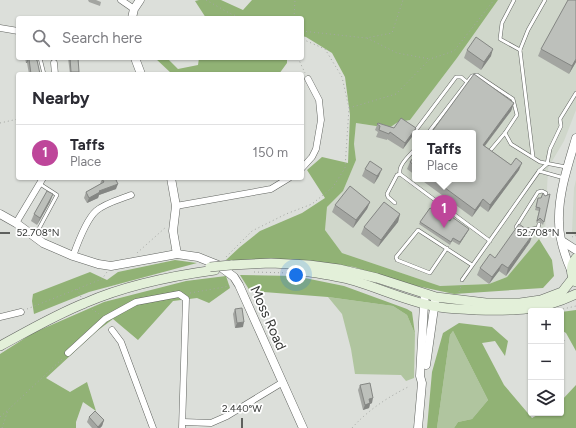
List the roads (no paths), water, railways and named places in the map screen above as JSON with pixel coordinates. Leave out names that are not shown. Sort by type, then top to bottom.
[{"type":"main road","points":[[232,267],[279,264],[309,265],[340,269],[377,278],[436,297],[486,303],[520,303],[541,300],[562,292],[573,277],[572,263],[576,258]]},
{"type":"main road","points":[[0,338],[84,300],[137,281],[167,274],[214,267],[280,269],[323,274],[353,280],[434,307],[458,309],[521,310],[544,307],[560,302],[576,294]]},
{"type":"main road","points":[[0,346],[84,300]]},
{"type":"street","points":[[121,0],[134,9]]},
{"type":"street","points":[[132,16],[134,9],[140,0]]},
{"type":"street","points":[[0,28],[16,31]]},
{"type":"street","points":[[136,60],[140,72]]},
{"type":"street","points":[[54,63],[55,72]]},
{"type":"street","points":[[304,166],[312,157],[316,149],[321,120],[319,100],[308,79]]},
{"type":"street","points":[[573,277],[566,258],[559,223],[560,204],[567,168],[576,138]]},
{"type":"street","points":[[16,223],[42,180]]},
{"type":"street","points":[[171,180],[176,206],[174,231],[177,254]]},
{"type":"street","points":[[176,206],[272,188],[286,180]]},
{"type":"street","points":[[0,214],[16,223],[43,244],[73,256],[92,215],[97,210],[131,195]]},
{"type":"street","points":[[562,241],[576,250]]},
{"type":"street","name":"Moss Road","points":[[73,256],[98,264],[111,266],[177,254],[198,257],[234,277],[239,285],[303,428]]},
{"type":"street","points":[[68,353],[105,319],[136,302],[179,294],[186,300],[182,425],[211,423],[227,416],[282,382]]},
{"type":"street","points":[[422,383],[420,376],[424,304],[426,294]]},
{"type":"street","points":[[418,428],[422,383],[436,297]]},
{"type":"street","points":[[0,317],[21,312]]},
{"type":"street","points":[[112,330],[121,342],[153,428]]},
{"type":"lane","points":[[514,0],[502,23],[500,39],[520,50]]},
{"type":"lane","points":[[533,157],[520,50],[528,30],[545,0]]},
{"type":"lane","points":[[40,60],[44,72]]},
{"type":"lane","points":[[430,130],[472,76],[477,75],[513,99],[517,115],[488,153]]},
{"type":"lane","points":[[416,130],[456,77],[462,77],[467,82]]},
{"type":"lane","points":[[462,280],[539,171],[546,164],[550,149],[561,126],[560,119],[576,93]]},
{"type":"lane","points":[[504,133],[512,144],[540,162],[567,168]]},
{"type":"lane","points":[[400,174],[399,170],[401,166],[412,153]]},
{"type":"lane","points":[[539,171],[565,178]]},
{"type":"lane","points":[[395,203],[388,197],[387,194],[397,175],[400,174]]},
{"type":"lane","points":[[400,174],[490,241]]},
{"type":"lane","points":[[34,237],[57,195],[40,184]]},
{"type":"lane","points":[[539,224],[538,228],[533,230],[516,227],[538,192],[542,191],[546,193],[545,196]]},
{"type":"lane","points":[[447,248],[430,273],[396,260],[396,257],[418,230],[447,248],[472,265]]},
{"type":"place","name":"Taffs","points":[[444,228]]}]
